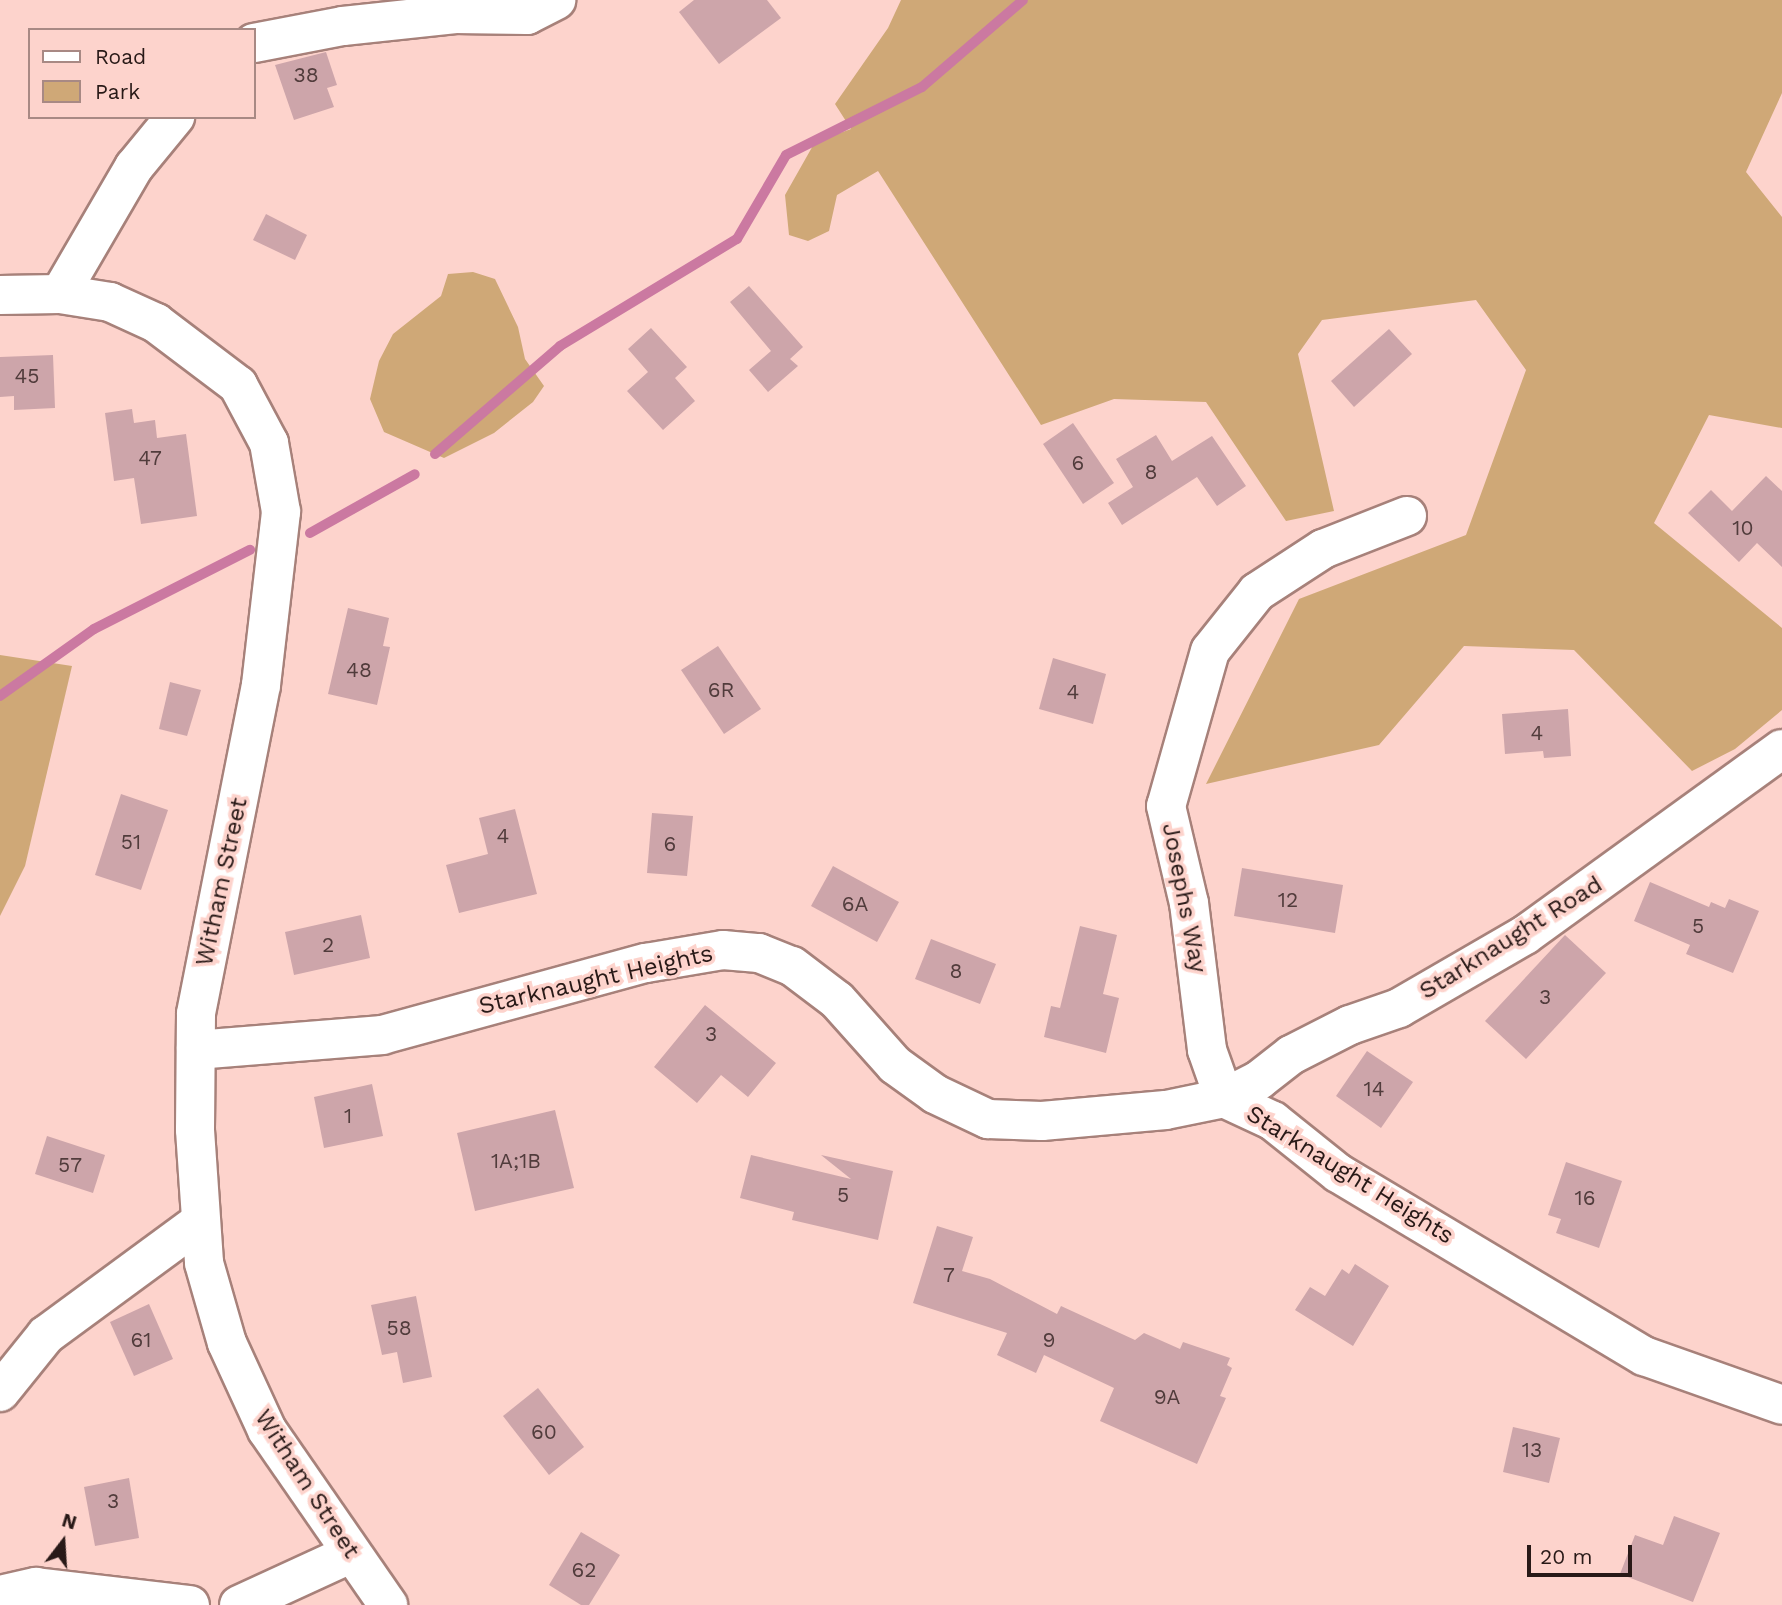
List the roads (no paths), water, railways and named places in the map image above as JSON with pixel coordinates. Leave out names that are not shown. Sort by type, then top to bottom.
[{"type":"street","points":[[256,43],[343,26],[455,14],[527,15],[556,0]]},
{"type":"street","points":[[60,294],[135,167],[173,119]]},
{"type":"street","name":"Witham Street","points":[[0,295],[60,294],[110,302],[156,323],[238,385],[269,443],[281,512],[261,685],[203,977],[196,1050],[200,1222],[204,1263],[227,1343],[267,1430],[388,1605]]},
{"type":"street","name":"Josephs Way","points":[[1224,1098],[1207,1050],[1189,903],[1166,806],[1210,651],[1256,592],[1323,549],[1407,516]]},
{"type":"street","name":"Starknaught Road","points":[[1224,1098],[1290,1055],[1350,1025],[1399,1008],[1525,935],[1782,749]]},
{"type":"street","name":"Starknaught Heights","points":[[196,1050],[382,1035],[646,963],[723,950],[759,953],[792,966],[837,1000],[895,1065],[935,1094],[988,1119],[1042,1121],[1166,1110],[1224,1098],[1273,1121],[1338,1173],[1644,1356],[1782,1405]]},
{"type":"street","points":[[0,1392],[46,1335],[200,1222]]},
{"type":"street","points":[[239,1605],[352,1553]]},
{"type":"street","points":[[0,1595],[36,1587],[190,1605]]},
{"type":"waterway","points":[[435,454],[560,346],[737,239],[786,155],[922,87],[1023,0]]},
{"type":"waterway","points":[[310,533],[415,474]]},
{"type":"waterway","points":[[0,696],[94,629],[250,550]]}]
